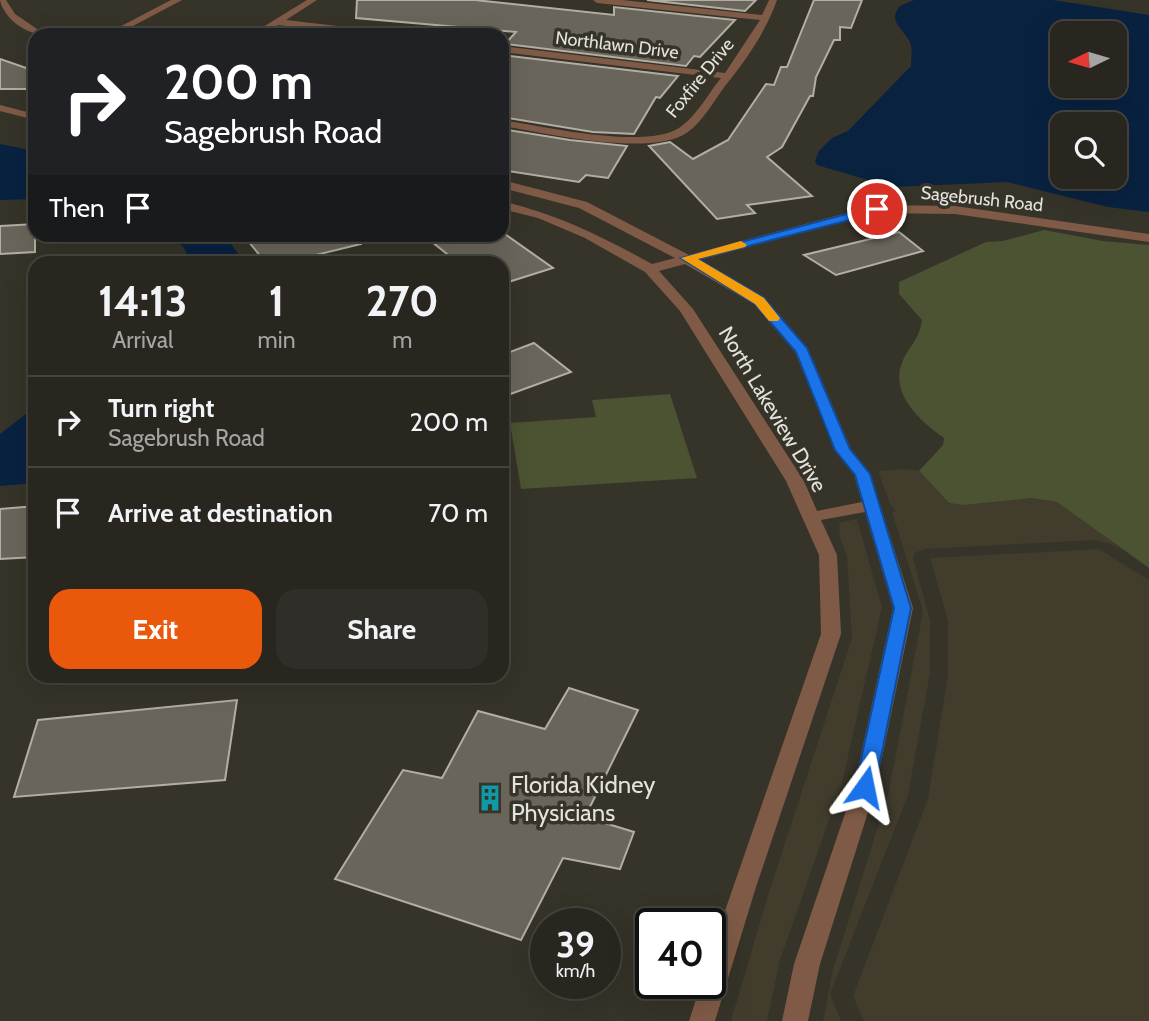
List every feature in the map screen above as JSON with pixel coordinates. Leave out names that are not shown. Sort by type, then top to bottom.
[{"type":"street","points":[[2,0],[12,16],[30,28]]},
{"type":"street","points":[[122,28],[178,0]]},
{"type":"street","points":[[267,28],[313,0]]},
{"type":"street","points":[[597,0],[767,18]]},
{"type":"street","name":"Foxfire Drive","points":[[509,124],[640,142],[666,139],[682,131],[728,76],[767,18],[774,0]]},
{"type":"street","points":[[277,22],[329,28]]},
{"type":"street","name":"Northlawn Drive","points":[[509,50],[728,76]]},
{"type":"street","points":[[0,108],[28,115]]},
{"type":"street","name":"North Lakeview Drive","points":[[509,186],[583,205],[687,258],[759,301],[802,351],[843,450],[862,474],[902,608],[865,787],[807,964],[795,1021]]},
{"type":"street","name":"North Lakeview Drive","points":[[509,207],[542,215],[590,235],[650,269],[686,309],[795,481],[828,555],[831,634],[744,887],[702,1021]]},
{"type":"street","name":"Sagebrush Road","points":[[650,269],[877,209],[955,210],[1149,238]]},
{"type":"street","points":[[811,517],[872,505]]},
{"type":"shaded area","points":[[878,471],[919,471],[949,503],[964,505],[1032,498],[1057,502],[1088,522],[1126,554],[1111,544],[1094,540],[925,549],[914,553],[913,558],[930,620],[930,673],[908,795],[830,994],[841,1021],[823,1021],[833,970],[889,791],[923,611],[892,512],[896,511],[890,504]]},
{"type":"shaded area","points":[[857,519],[882,607],[842,783],[780,960],[767,1021],[731,1021],[769,892],[852,638],[847,556],[840,538],[839,523]]},
{"type":"shaded area","points":[[1099,549],[1149,580],[1149,1021],[864,1021],[853,996],[928,799],[948,675],[948,621],[930,558]]},
{"type":"green space","points":[[1044,230],[1103,241],[1149,245],[1149,568],[1057,502],[1032,498],[964,505],[949,503],[919,471],[943,445],[944,438],[916,414],[903,394],[900,370],[922,320],[899,294],[899,282],[986,242],[1003,241]]},
{"type":"green space","points":[[670,394],[697,478],[521,489],[510,423],[596,417],[592,400]]},
{"type":"water","points":[[914,0],[1053,0],[1149,15],[1149,212],[1108,207],[1007,182],[892,187],[817,165],[815,161],[819,151],[832,138],[848,131],[911,66],[911,44],[896,21],[896,12],[900,6]]},
{"type":"water","points":[[0,144],[28,150],[28,199],[0,200]]},
{"type":"water","points":[[176,242],[230,242],[240,256],[187,256]]},
{"type":"water","points":[[28,412],[28,484],[0,486],[0,434]]},
{"type":"building","points":[[357,0],[475,0],[614,15],[614,7],[735,20],[700,57],[694,56],[686,66],[509,44],[509,40],[516,32],[509,31],[509,28],[470,28],[356,18]]},
{"type":"building","points":[[647,0],[756,0],[745,11]]},
{"type":"building","points":[[814,0],[862,0],[851,28],[840,27],[840,40],[834,40],[816,77],[813,96],[810,96],[782,147],[767,157],[812,196],[747,205],[755,213],[717,219],[649,146],[670,142],[693,159],[728,140],[766,84],[774,85],[781,67],[787,67]]},
{"type":"building","points":[[509,56],[678,76],[660,98],[656,97],[634,134],[593,132],[509,118]]},
{"type":"building","points":[[0,59],[28,69],[28,89],[0,89]]},
{"type":"building","points":[[509,130],[627,146],[608,178],[586,175],[579,182],[509,171]]},
{"type":"building","points":[[28,224],[28,242],[35,242],[35,252],[0,254],[0,226]]},
{"type":"building","points":[[899,232],[923,251],[836,275],[804,255]]},
{"type":"building","points":[[509,237],[553,268],[509,282],[509,256],[450,256],[432,242],[509,242]]},
{"type":"building","points":[[249,242],[361,242],[312,256],[260,256]]},
{"type":"building","points":[[534,343],[571,372],[509,394],[509,352]]},
{"type":"building","points":[[28,507],[28,557],[0,559],[0,509]]},
{"type":"building","name":"Florida Kidney Physicians","points":[[569,688],[638,710],[585,817],[634,832],[620,869],[563,858],[537,908],[530,908],[530,922],[521,940],[335,879],[403,770],[442,778],[478,711],[545,729]]},
{"type":"building","points":[[237,700],[225,780],[14,797],[38,720]]},
{"type":"slow traffic","points":[[741,245],[687,258],[759,301],[774,318]]},
{"type":"place","name":"Florida Kidney Physicians","points":[[490,798]]},
{"type":"route","points":[[865,787],[902,608],[862,474],[843,450],[802,351],[759,301],[687,258],[877,209]]}]
